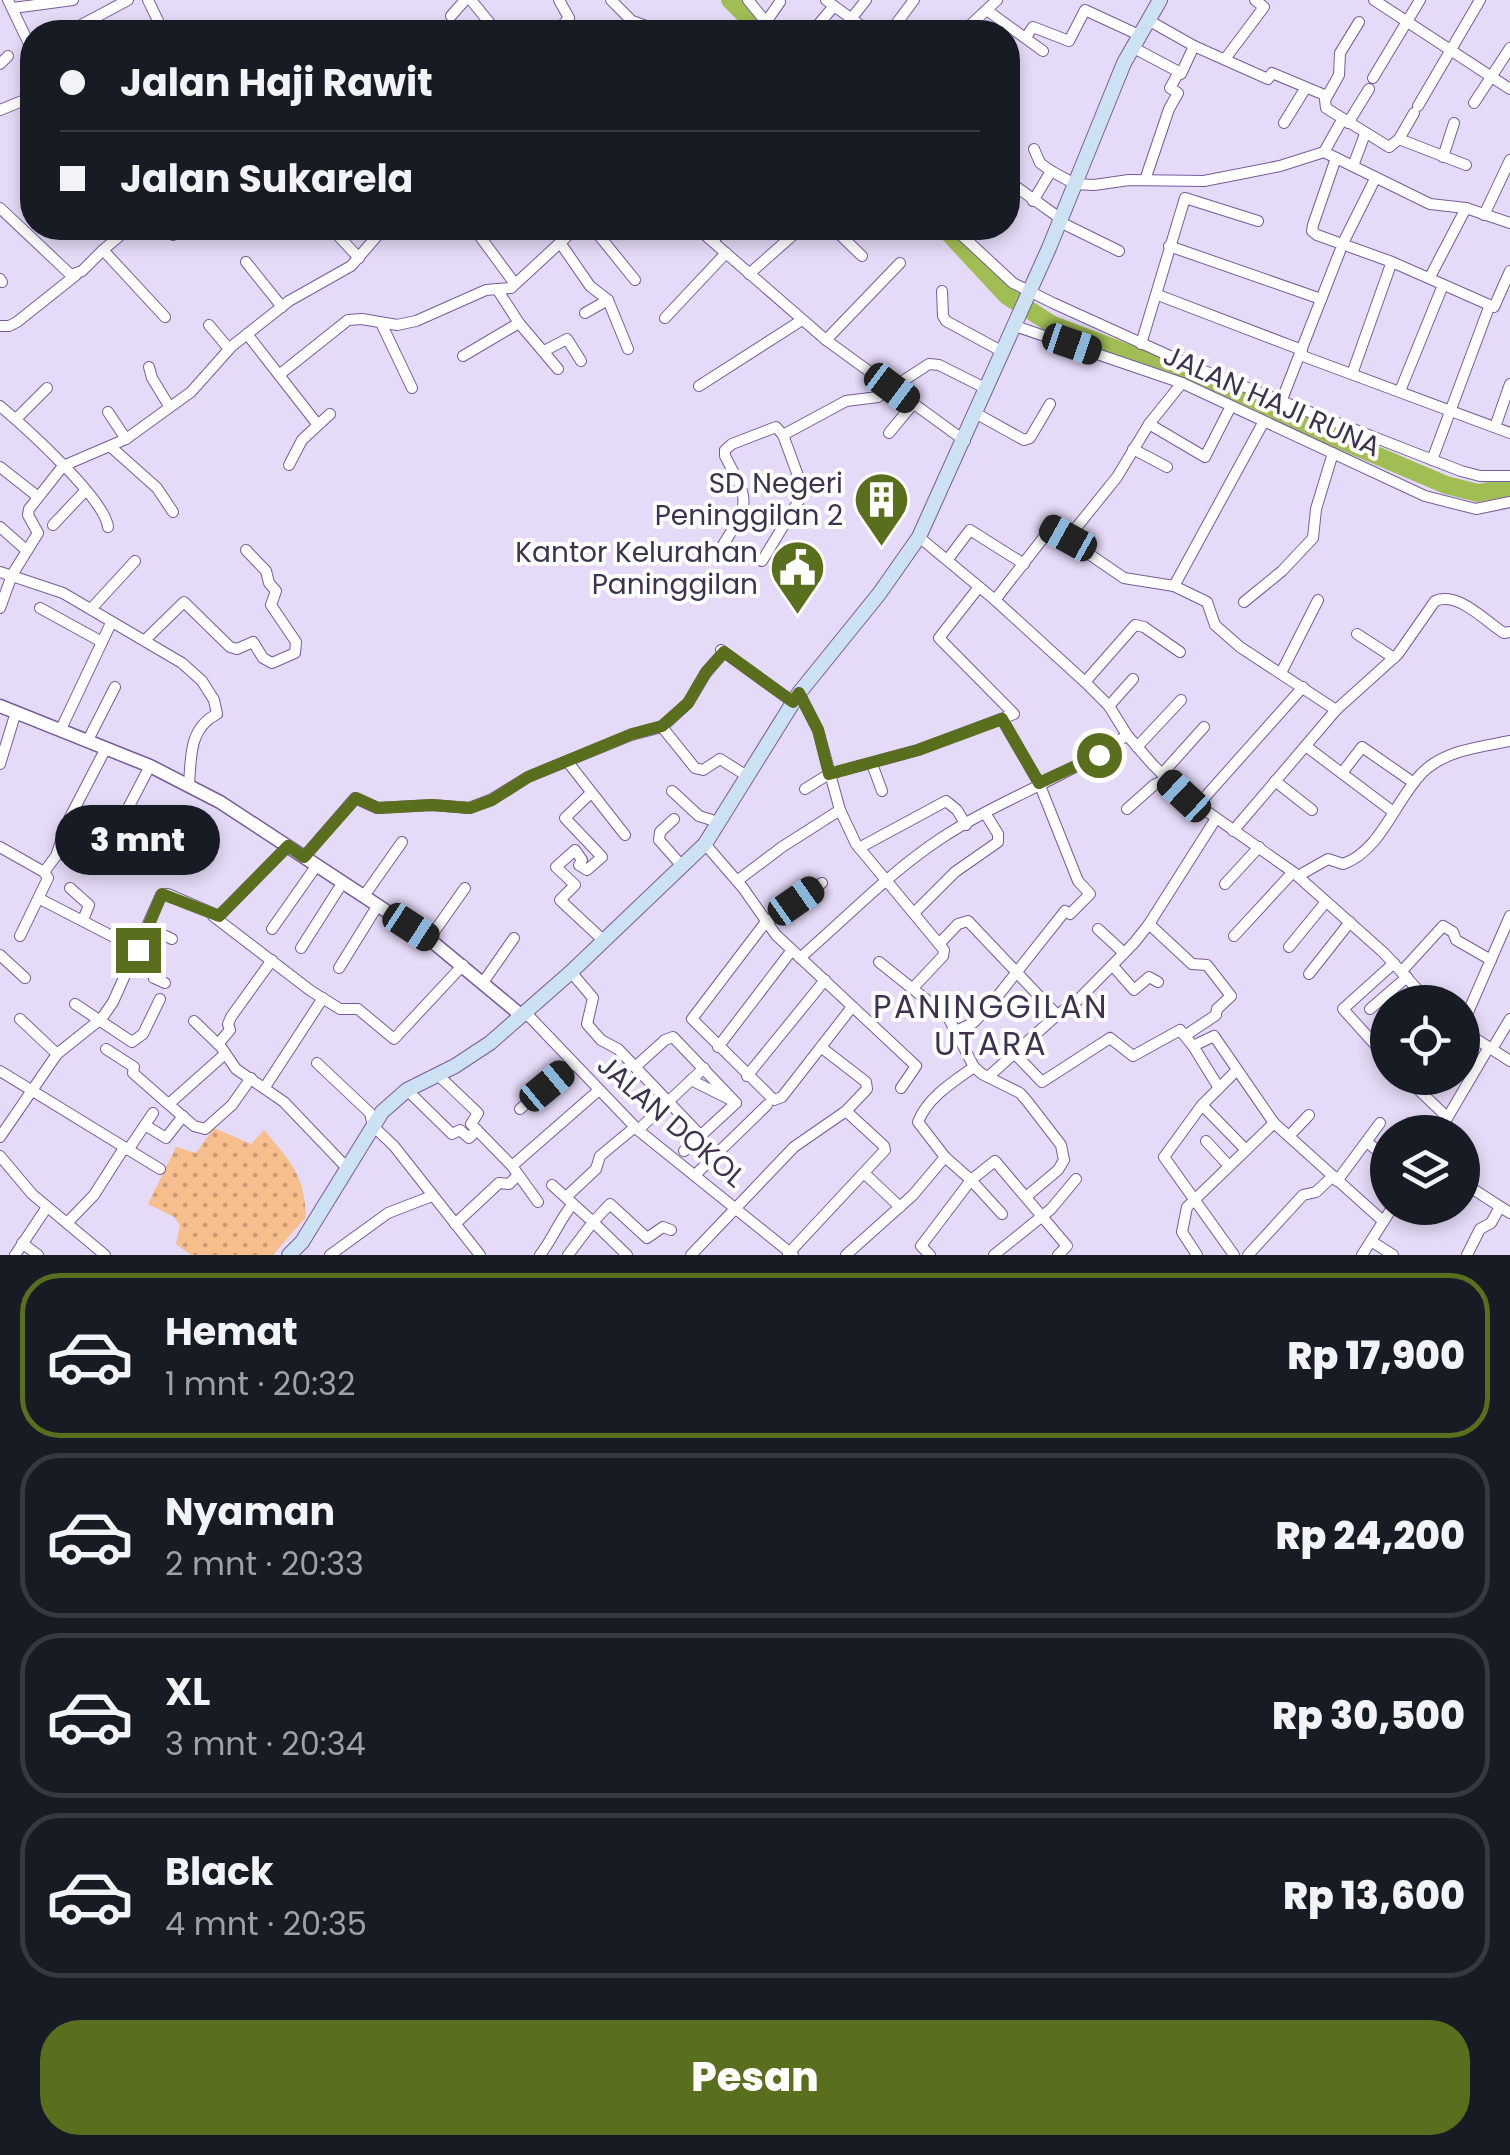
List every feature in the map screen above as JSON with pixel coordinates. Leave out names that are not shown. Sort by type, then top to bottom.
[{"type":"main road","points":[[289,1255],[302,1242],[382,1112],[407,1090],[490,1043],[572,972],[705,844],[796,697],[919,538],[1023,308],[1135,41],[1160,0]]},
{"type":"street","points":[[10,4],[72,0]]},
{"type":"street","points":[[90,20],[128,0]]},
{"type":"street","points":[[451,16],[468,0],[486,20]]},
{"type":"street","points":[[612,0],[631,20]]},
{"type":"street","points":[[748,0],[765,20]]},
{"type":"street","points":[[830,3],[851,19],[866,0]]},
{"type":"street","points":[[977,20],[997,0]]},
{"type":"street","points":[[1374,0],[1510,89]]},
{"type":"street","points":[[1034,149],[1038,159],[1051,170],[1076,184],[1204,181],[1324,152],[1420,0]]},
{"type":"street","points":[[1359,22],[1340,54],[1339,75],[1327,96],[1326,108],[1386,146],[1400,139],[1480,0]]},
{"type":"street","points":[[1225,59],[1259,3]]},
{"type":"street","points":[[988,10],[1002,20]]},
{"type":"street","points":[[1026,37],[1034,27],[1069,41],[1084,10],[1179,72]]},
{"type":"street","points":[[1148,20],[1194,46],[1268,79],[1272,73],[1327,96]]},
{"type":"street","points":[[1020,33],[1043,50]]},
{"type":"street","points":[[1145,180],[1169,108],[1178,93],[1170,88],[1194,46]]},
{"type":"street","points":[[1474,104],[1510,48]]},
{"type":"street","points":[[1284,123],[1305,89]]},
{"type":"street","points":[[1442,157],[1454,122]]},
{"type":"street","points":[[1353,166],[1365,134]]},
{"type":"street","points":[[1400,139],[1466,164]]},
{"type":"street","points":[[1324,152],[1430,204],[1466,208],[1510,223]]},
{"type":"street","points":[[1336,158],[1312,231],[1341,248],[1430,277],[1494,306],[1510,271]]},
{"type":"street","points":[[1484,215],[1510,160]]},
{"type":"street","points":[[1033,201],[1051,170]]},
{"type":"street","points":[[1281,402],[1341,248],[1375,179]]},
{"type":"street","points":[[1020,192],[1119,251]]},
{"type":"street","points":[[1141,344],[1186,197],[1258,221]]},
{"type":"street","points":[[0,208],[20,227]]},
{"type":"street","points":[[1430,277],[1466,208]]},
{"type":"street","points":[[34,240],[76,275]]},
{"type":"street","points":[[0,326],[16,322],[115,240]]},
{"type":"street","points":[[342,240],[358,258]]},
{"type":"street","points":[[0,608],[6,573],[38,533],[28,515],[63,466],[126,439],[201,382],[229,349],[282,307],[351,266],[374,240]]},
{"type":"street","points":[[483,240],[515,284]]},
{"type":"street","points":[[278,375],[341,324],[362,318],[397,325],[416,321],[479,292],[505,290],[565,240]]},
{"type":"street","points":[[603,240],[635,280]]},
{"type":"street","points":[[713,240],[724,255],[826,340],[965,440]]},
{"type":"street","points":[[749,274],[787,240]]},
{"type":"street","points":[[845,240],[862,256]]},
{"type":"street","points":[[967,240],[1013,283],[1023,308],[1141,344],[1432,460],[1480,476],[1510,476]]},
{"type":"street","points":[[561,244],[590,286],[608,300],[628,349]]},
{"type":"street","points":[[1169,246],[1321,299]]},
{"type":"street","points":[[103,250],[164,317]]},
{"type":"street","points":[[665,318],[724,255]]},
{"type":"street","points":[[246,262],[282,307]]},
{"type":"street","points":[[826,340],[900,263]]},
{"type":"street","points":[[1352,374],[1390,267]]},
{"type":"street","points":[[497,289],[518,323],[546,350],[558,369]]},
{"type":"street","points":[[1400,391],[1441,290]]},
{"type":"street","points":[[942,292],[946,321],[1003,352]]},
{"type":"street","points":[[1158,295],[1510,433]]},
{"type":"street","points":[[585,313],[608,300]]},
{"type":"street","name":"JALAN HAJI RUNA","points":[[1023,308],[1425,496],[1476,509],[1510,502]]},
{"type":"street","points":[[1432,460],[1488,310]]},
{"type":"street","points":[[699,386],[802,320]]},
{"type":"street","points":[[382,323],[412,388]]},
{"type":"street","points":[[463,356],[518,323]]},
{"type":"street","points":[[208,325],[229,349]]},
{"type":"street","points":[[247,334],[318,425]]},
{"type":"street","points":[[546,350],[567,339],[582,361]]},
{"type":"street","points":[[783,435],[846,401],[874,398],[932,364],[987,389]]},
{"type":"street","points":[[150,367],[152,378],[169,406]]},
{"type":"street","points":[[1068,538],[1117,477],[1150,424],[1182,383]]},
{"type":"street","points":[[1494,427],[1510,384]]},
{"type":"street","points":[[16,420],[47,388]]},
{"type":"street","points":[[889,433],[912,404]]},
{"type":"street","points":[[976,414],[1024,440],[1030,438],[1050,404]]},
{"type":"street","points":[[0,406],[86,491],[106,514],[108,527]]},
{"type":"street","points":[[1150,424],[1205,458],[1230,408]]},
{"type":"street","points":[[108,412],[126,439]]},
{"type":"street","points":[[289,465],[295,449],[330,414]]},
{"type":"street","points":[[1174,586],[1263,423]]},
{"type":"street","points":[[723,544],[743,513],[745,501],[725,450],[770,428],[778,428],[804,492],[762,561]]},
{"type":"street","points":[[112,447],[156,488],[173,512]]},
{"type":"street","points":[[1133,450],[1167,467]]},
{"type":"street","points":[[1244,602],[1282,571],[1313,538],[1316,510],[1333,454]]},
{"type":"street","points":[[0,467],[38,496]]},
{"type":"street","points":[[53,525],[86,491]]},
{"type":"street","points":[[0,526],[25,549]]},
{"type":"street","points":[[995,600],[1049,528],[1124,578],[1174,586],[1210,604],[1217,627],[1240,647],[1336,710]]},
{"type":"street","points":[[948,559],[970,530],[1024,564]]},
{"type":"street","points":[[919,538],[995,600],[1110,706],[1127,735],[1164,777],[1216,820],[1296,874],[1415,985]]},
{"type":"street","points":[[145,640],[184,602],[230,648],[252,642],[272,662],[295,653],[296,642],[271,605],[276,591],[266,571],[246,550]]},
{"type":"street","points":[[92,610],[134,561]]},
{"type":"street","points":[[6,573],[63,593],[194,673],[216,706],[217,714],[203,722],[191,748],[188,784]]},
{"type":"street","points":[[806,789],[829,774],[872,764],[1014,714],[938,638],[979,587]]},
{"type":"street","points":[[1234,831],[1336,710],[1394,658],[1430,605],[1440,598],[1452,600],[1504,633],[1510,632]]},
{"type":"street","points":[[1281,672],[1318,600]]},
{"type":"street","points":[[40,608],[102,642]]},
{"type":"street","points":[[61,729],[111,623]]},
{"type":"street","points":[[1085,682],[1135,626],[1149,630],[1180,652]]},
{"type":"street","points":[[1357,634],[1394,658]]},
{"type":"street","points":[[304,857],[356,798],[378,808],[470,808],[492,800],[528,777],[632,734],[662,726],[688,703],[721,650],[796,697],[818,730],[840,810],[859,848],[944,950],[943,956],[913,988]]},
{"type":"street","points":[[1110,706],[1133,678]]},
{"type":"street","points":[[88,740],[116,687]]},
{"type":"street","points":[[1197,806],[1303,687]]},
{"type":"street","points":[[1137,747],[1181,700]]},
{"type":"street","points":[[0,706],[188,784],[428,939],[524,1014]]},
{"type":"street","points":[[0,764],[16,712]]},
{"type":"street","points":[[956,1031],[981,1015],[1037,942],[1065,911],[1070,914],[1090,894],[1078,881],[1039,783],[1002,719]]},
{"type":"street","points":[[662,726],[695,768],[703,770],[720,760],[746,776]]},
{"type":"street","points":[[1127,809],[1164,777],[1204,727]]},
{"type":"street","points":[[718,1047],[796,954],[887,879],[940,839],[985,812],[1088,761],[1127,735]]},
{"type":"street","points":[[1234,936],[1296,874],[1328,858],[1342,864],[1363,855],[1392,811],[1433,764],[1453,754],[1510,741]]},
{"type":"street","points":[[1342,773],[1362,747],[1414,783]]},
{"type":"street","points":[[44,872],[56,856],[68,821],[106,748]]},
{"type":"street","points":[[1307,748],[1392,811]]},
{"type":"street","points":[[567,761],[625,835]]},
{"type":"street","points":[[872,764],[882,791]]},
{"type":"street","points":[[114,834],[150,766]]},
{"type":"street","points":[[1275,781],[1312,810]]},
{"type":"street","points":[[672,791],[699,816],[718,822]]},
{"type":"street","points":[[591,793],[565,818],[602,856],[587,870],[579,865],[582,860],[575,850],[556,868],[575,885],[560,900],[604,941]]},
{"type":"street","points":[[859,848],[946,801],[966,825]]},
{"type":"street","points":[[737,881],[840,810]]},
{"type":"street","points":[[914,913],[955,872],[998,842],[998,834],[985,812]]},
{"type":"street","points":[[674,819],[660,832],[658,840],[682,866]]},
{"type":"street","points":[[988,1078],[1124,954],[1149,924],[1216,820]]},
{"type":"street","points":[[364,896],[402,842]]},
{"type":"street","points":[[705,844],[766,923],[916,1066],[901,1088]]},
{"type":"street","points":[[213,916],[226,911],[288,846]]},
{"type":"street","points":[[0,847],[48,878],[20,936]]},
{"type":"street","points":[[1226,884],[1259,847]]},
{"type":"street","points":[[272,930],[318,865]]},
{"type":"street","points":[[301,948],[343,882]]},
{"type":"street","points":[[822,882],[766,923],[692,1019],[774,1100],[782,1097],[852,1007]]},
{"type":"street","points":[[70,888],[89,904],[83,920]]},
{"type":"street","points":[[428,939],[466,888]]},
{"type":"street","points":[[0,1137],[57,1054],[102,1018],[136,955],[158,900],[165,894],[213,916],[323,998],[340,1008],[358,1009],[394,1038],[463,966]]},
{"type":"street","points":[[40,899],[83,920],[136,955],[156,971],[154,978],[165,983]]},
{"type":"street","points":[[1289,947],[1325,903]]},
{"type":"street","points":[[339,968],[378,905]]},
{"type":"street","points":[[1480,987],[1504,944],[1510,916]]},
{"type":"street","points":[[939,944],[965,920],[1056,1016]]},
{"type":"street","points":[[1309,974],[1350,922]]},
{"type":"street","points":[[1149,924],[1192,964],[1206,965],[1232,996],[1217,1009],[1216,1015],[1186,1035]]},
{"type":"street","points":[[1389,985],[1443,926],[1456,940],[1492,960]]},
{"type":"street","points":[[148,928],[172,939]]},
{"type":"street","points":[[1098,929],[1124,954]]},
{"type":"street","points":[[484,982],[514,938]]},
{"type":"street","points":[[0,955],[25,978]]},
{"type":"street","points":[[166,1102],[176,1102],[222,1049],[231,1018],[272,960]]},
{"type":"street","points":[[879,962],[948,1018],[974,1066],[1020,1094],[1064,1154],[1058,1170],[1026,1196]]},
{"type":"street","points":[[1113,966],[1134,990],[1149,977],[1158,982]]},
{"type":"street","points":[[1378,985],[1401,970]]},
{"type":"street","points":[[572,972],[593,998],[588,1024],[593,1034],[618,1049],[701,1136]]},
{"type":"street","points":[[747,1076],[825,980]]},
{"type":"street","points":[[1370,990],[1343,1008],[1370,1039]]},
{"type":"street","points":[[265,1087],[323,998]]},
{"type":"street","points":[[75,1004],[124,1039],[136,1042],[160,1000]]},
{"type":"street","name":"JALAN DOKOL","points":[[524,1014],[637,1128],[790,1254]]},
{"type":"street","points":[[20,1018],[57,1054]]},
{"type":"street","points":[[1449,1115],[1510,1019]]},
{"type":"street","points":[[194,1021],[236,1069],[284,1102],[348,1169]]},
{"type":"street","points":[[1014,1054],[1042,1082],[1110,1038],[1133,1056],[1180,1030],[1220,1088]]},
{"type":"street","points":[[1193,1046],[1214,1036],[1274,1123],[1370,1210]]},
{"type":"street","points":[[635,1067],[673,1037],[736,1103]]},
{"type":"street","points":[[1480,1040],[1510,1061]]},
{"type":"street","points":[[691,1255],[794,1147],[846,1112],[868,1089],[868,1084],[822,1048]]},
{"type":"street","points":[[106,1049],[134,1067],[133,1073],[194,1126],[208,1128],[232,1105],[251,1078]]},
{"type":"street","points":[[318,1064],[370,1113],[373,1126],[394,1146],[480,1255]]},
{"type":"street","points":[[520,1109],[573,1064]]},
{"type":"street","points":[[974,1066],[945,1088],[920,1117],[919,1127],[1002,1214]]},
{"type":"street","points":[[540,1255],[560,1229],[560,1218],[569,1200],[596,1168],[600,1156],[704,1068]]},
{"type":"street","points":[[0,1071],[160,1169]]},
{"type":"street","points":[[1234,1255],[1164,1157],[1202,1106],[1236,1071]]},
{"type":"street","points":[[438,1075],[478,1113],[471,1124],[538,1202]]},
{"type":"street","points":[[692,1080],[736,1103]]},
{"type":"street","points":[[407,1090],[452,1134],[460,1130],[469,1138],[477,1130]]},
{"type":"street","points":[[455,1224],[499,1183],[509,1184],[515,1171],[599,1090]]},
{"type":"street","points":[[1423,1095],[1444,1115]]},
{"type":"street","points":[[684,1150],[736,1103]]},
{"type":"street","points":[[694,1175],[767,1105]]},
{"type":"street","points":[[1202,1106],[1246,1150]]},
{"type":"street","points":[[790,1254],[818,1218],[885,1149],[846,1112]]},
{"type":"street","points":[[68,1223],[153,1113]]},
{"type":"street","points":[[1289,1136],[1309,1115]]},
{"type":"street","points":[[145,1125],[166,1138],[183,1116]]},
{"type":"street","points":[[1196,1255],[1182,1232],[1187,1208],[1274,1123]]},
{"type":"street","points":[[1206,1140],[1229,1166]]},
{"type":"street","points":[[1248,1255],[1303,1196],[1335,1179],[1370,1140]]},
{"type":"street","points":[[0,1156],[46,1207],[98,1253]]},
{"type":"street","points":[[846,1255],[900,1207],[945,1158]]},
{"type":"street","points":[[930,1255],[921,1246],[971,1180],[995,1161],[1076,1255]]},
{"type":"street","points":[[864,1173],[900,1207]]},
{"type":"street","points":[[994,1255],[1043,1215],[1076,1179]]},
{"type":"street","points":[[552,1185],[628,1255]]},
{"type":"street","points":[[1468,1255],[1480,1229],[1505,1210],[1480,1194]]},
{"type":"street","points":[[330,1255],[388,1213],[432,1196]]},
{"type":"street","points":[[568,1255],[610,1204],[647,1238],[663,1227],[671,1230]]},
{"type":"street","points":[[14,1255],[46,1207]]},
{"type":"street","points":[[1362,1255],[1381,1225]]},
{"type":"street","points":[[1371,1241],[1393,1255]]},
{"type":"street","points":[[302,1242],[312,1255]]},
{"type":"street","points":[[22,1244],[38,1255]]},
{"type":"street","points":[[1058,1255],[1067,1246]]},
{"type":"shaded area","points":[[214,1128],[251,1144],[264,1130],[299,1179],[306,1217],[273,1255],[191,1255],[176,1244],[180,1225],[174,1217],[148,1204],[176,1147],[196,1153]]},
{"type":"waterway","points":[[730,0],[750,20]]},
{"type":"waterway","points":[[955,240],[1007,296],[1053,325],[1211,385],[1446,485],[1478,493],[1510,487]]},
{"type":"place","name":"SD Negeri Peninggilan 2","points":[[882,548]]},
{"type":"place","name":"Kantor Kelurahan Paninggilan","points":[[797,617]]},
{"type":"district","name":"PANINGGILAN UTARA","points":[[991,1024]]},
{"type":"route","points":[[138,950],[162,894],[219,916],[288,846],[304,857],[356,798],[378,808],[470,808],[492,800],[528,777],[632,734],[662,726],[688,703],[706,672],[724,652],[793,702],[799,693],[818,730],[829,774],[918,750],[1002,719],[1039,783],[1099,755]]}]
